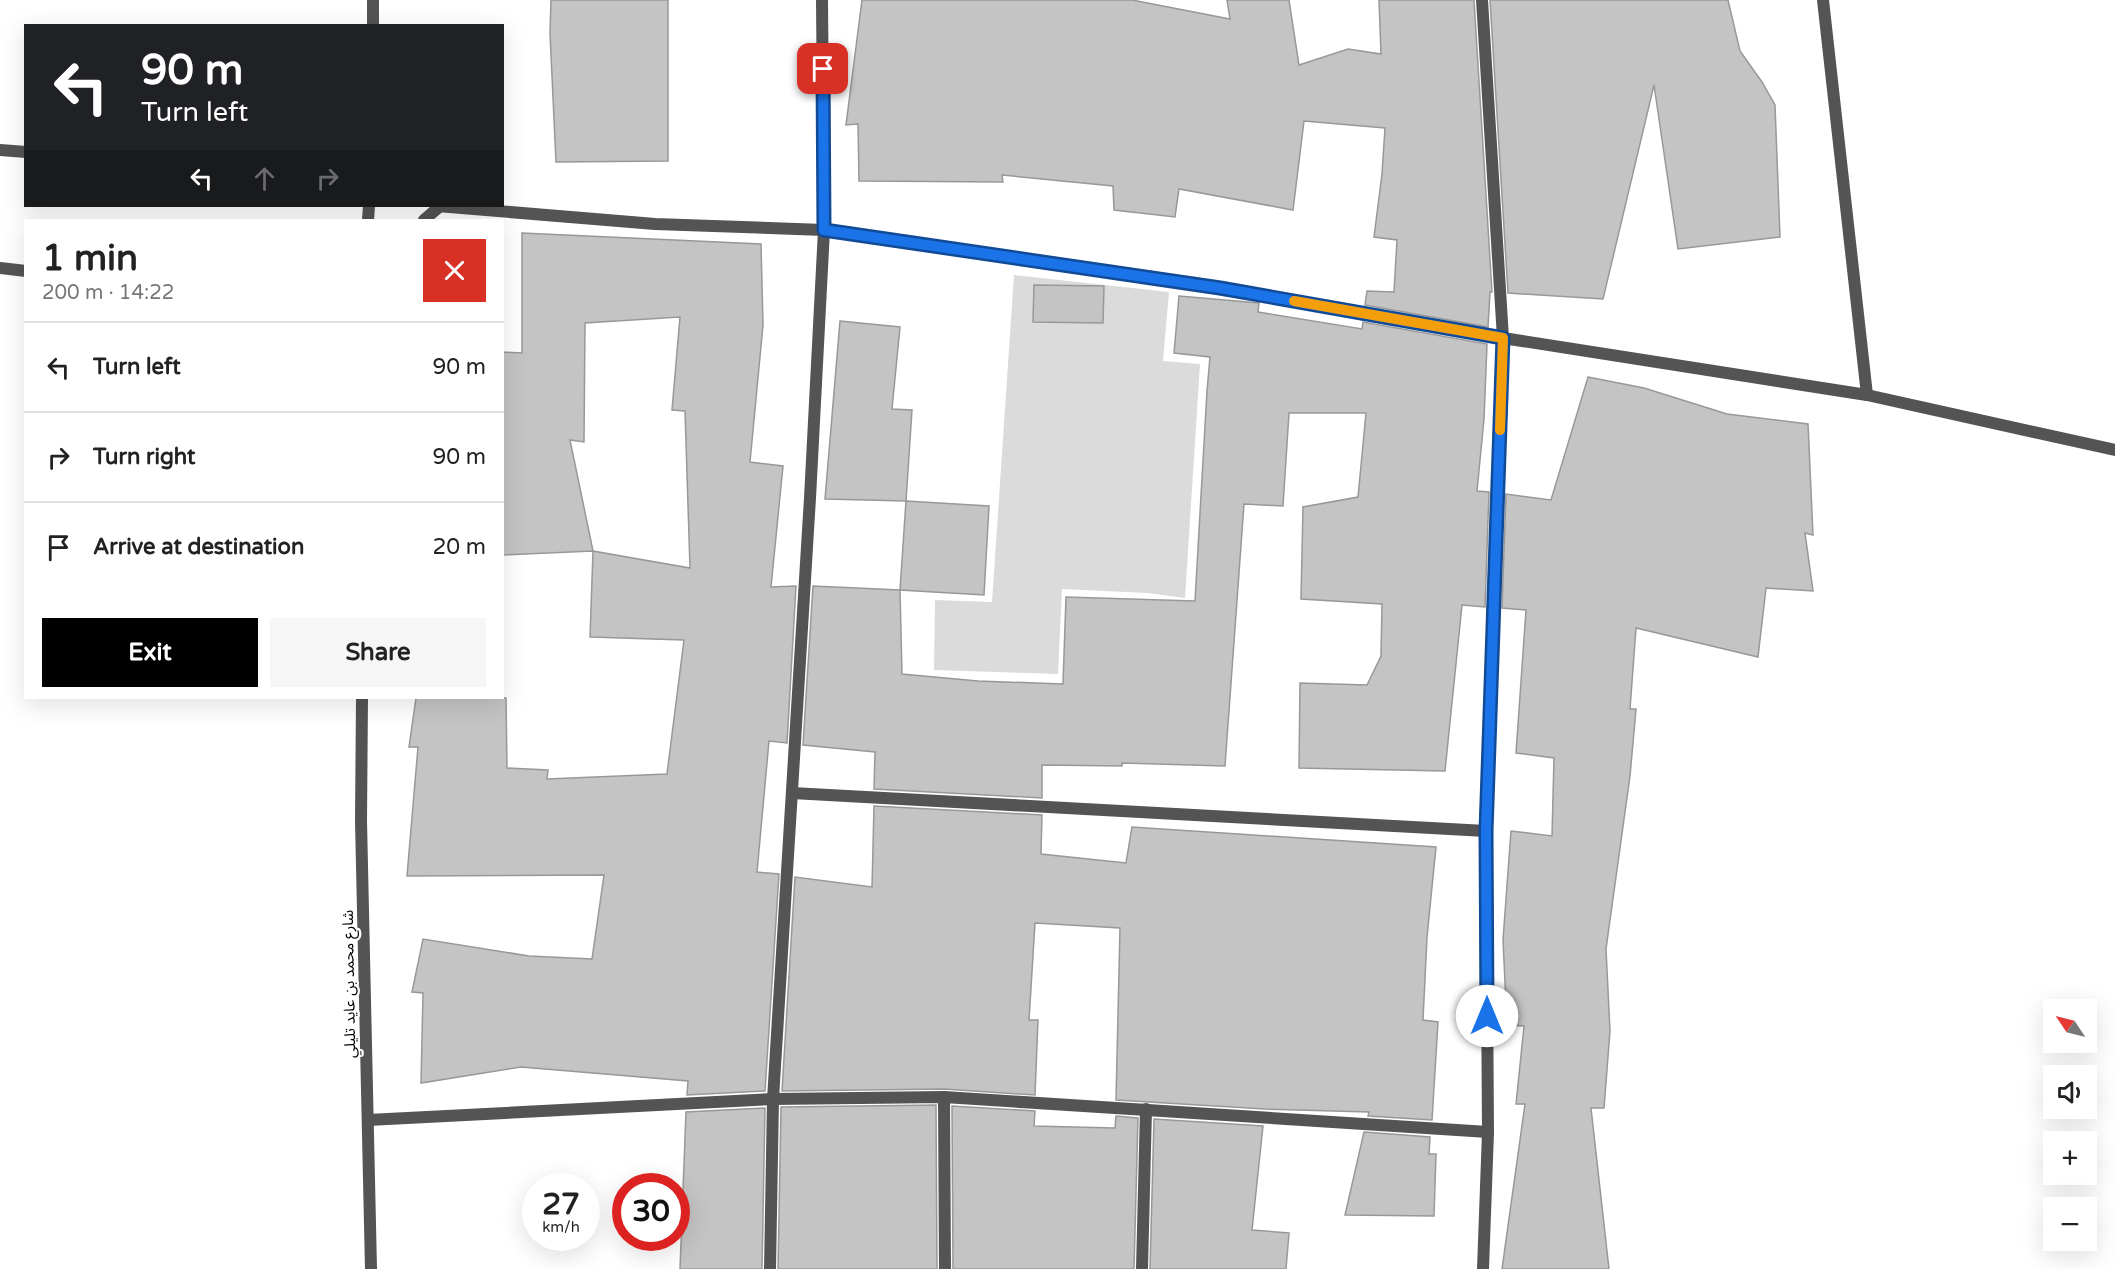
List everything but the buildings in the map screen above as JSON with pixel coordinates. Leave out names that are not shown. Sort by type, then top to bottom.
[{"type":"street","points":[[373,24],[374,0]]},
{"type":"street","points":[[770,1269],[773,1099],[784,955],[824,230],[822,0]]},
{"type":"street","points":[[1482,0],[1503,338],[1486,831],[1488,1132],[1483,1269]]},
{"type":"street","points":[[1823,0],[1867,395]]},
{"type":"street","points":[[0,150],[24,152]]},
{"type":"street","points":[[425,219],[437,207]]},
{"type":"street","points":[[450,207],[655,224],[824,230],[1220,288],[1503,338],[1867,395],[2115,450]]},
{"type":"street","points":[[0,268],[24,271]]},
{"type":"street","name":"شارع محمد بن عايد تليلي","points":[[362,699],[361,833],[371,1269]]},
{"type":"street","points":[[792,794],[1486,831]]},
{"type":"street","points":[[368,1120],[773,1099],[944,1097],[1146,1108],[1488,1132]]},
{"type":"street","points":[[944,1097],[945,1269]]},
{"type":"street","points":[[1142,1269],[1146,1108]]},
{"type":"shaded area","points":[[1014,275],[1169,292],[1163,361],[1200,364],[1185,598],[1148,593],[1062,589],[1058,674],[934,670],[935,600],[992,602]]},
{"type":"slow traffic","points":[[1294,301],[1503,338],[1500,430]]},
{"type":"route","points":[[823,69],[824,230],[1220,288],[1503,338],[1486,831],[1487,1016]]}]
